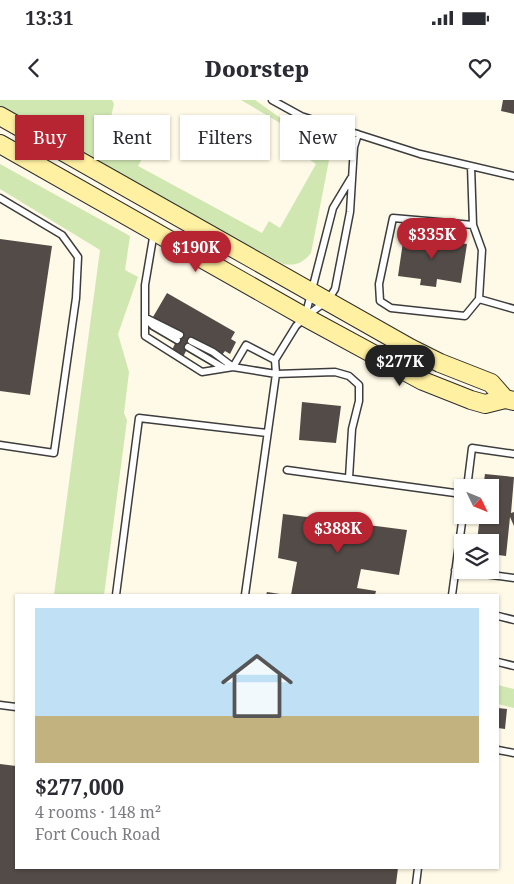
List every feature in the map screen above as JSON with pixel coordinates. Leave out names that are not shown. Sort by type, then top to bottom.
[{"type":"street","points":[[0,116],[410,348],[440,363],[491,383],[510,400]]},
{"type":"street","points":[[0,144],[396,367],[447,391],[485,404],[510,400]]},
{"type":"lane","points":[[272,100],[300,116],[420,154],[514,176]]},
{"type":"lane","points":[[305,317],[320,296],[335,289],[350,212],[351,176],[354,147],[358,134]]},
{"type":"lane","points":[[471,166],[473,226],[482,250],[478,299],[465,316],[391,308],[380,301],[379,284],[393,218],[473,226]]},
{"type":"lane","points":[[245,594],[276,374],[275,360],[296,326],[320,296],[333,208],[351,176]]},
{"type":"lane","points":[[0,198],[62,235],[78,257],[76,298],[54,453],[0,445]]},
{"type":"lane","points":[[154,231],[145,285],[145,336],[202,372],[222,367],[233,367],[276,374],[335,372],[349,376],[359,385],[359,400],[352,428],[349,478]]},
{"type":"lane","points":[[478,299],[514,309]]},
{"type":"lane","points":[[145,318],[178,338]]},
{"type":"lane","points":[[222,367],[190,344],[213,352],[233,367]]},
{"type":"lane","points":[[233,367],[246,345],[275,360]]},
{"type":"lane","points":[[116,594],[139,418],[267,433]]},
{"type":"lane","points":[[468,479],[472,448],[514,454]]},
{"type":"lane","points":[[287,470],[454,493]]},
{"type":"lane","points":[[499,576],[514,578]]},
{"type":"lane","points":[[452,594],[454,578]]},
{"type":"lane","points":[[499,616],[514,620]]},
{"type":"lane","points":[[499,662],[514,666]]},
{"type":"lane","points":[[0,705],[15,707]]},
{"type":"lane","points":[[499,750],[514,753]]},
{"type":"lane","points":[[416,884],[418,869]]},
{"type":"green space","points":[[0,100],[112,100],[114,104],[111,115],[94,115],[94,159],[84,153],[84,115],[16,115],[0,106]]},
{"type":"green space","points":[[241,100],[255,100],[279,117],[280,123],[270,117],[270,115],[266,115]]},
{"type":"green space","points":[[96,160],[141,160],[138,166],[262,233],[269,221],[280,228],[316,164],[310,160],[329,160],[311,253],[305,259],[292,265],[283,264]]},
{"type":"green space","points":[[0,164],[130,236],[125,270],[138,277],[118,334],[129,372],[124,413],[127,420],[104,594],[54,594],[100,250],[0,189]]},
{"type":"green space","points":[[499,685],[514,689],[514,708],[499,704]]},
{"type":"building","points":[[503,100],[514,100],[514,114],[501,111]]},
{"type":"building","points":[[404,235],[467,244],[461,283],[437,279],[436,287],[420,285],[421,279],[398,276]]},
{"type":"building","points":[[0,239],[52,246],[30,395],[0,391]]},
{"type":"building","points":[[167,293],[235,332],[231,339],[236,342],[230,354],[225,351],[222,355],[191,341],[183,357],[172,350],[180,333],[153,317]]},
{"type":"building","points":[[302,402],[341,406],[336,443],[299,440]]},
{"type":"building","points":[[485,474],[514,477],[511,513],[514,512],[514,526],[510,517],[506,556],[499,555],[499,534],[478,534],[479,524],[499,524],[499,479],[484,479]]},
{"type":"building","points":[[283,514],[407,530],[399,575],[361,569],[357,588],[376,591],[375,594],[291,594],[297,562],[278,558]]},
{"type":"building","points":[[499,708],[507,709],[505,729],[499,728]]},
{"type":"building","points":[[0,764],[15,766],[15,869],[398,869],[396,884],[0,884]]}]
